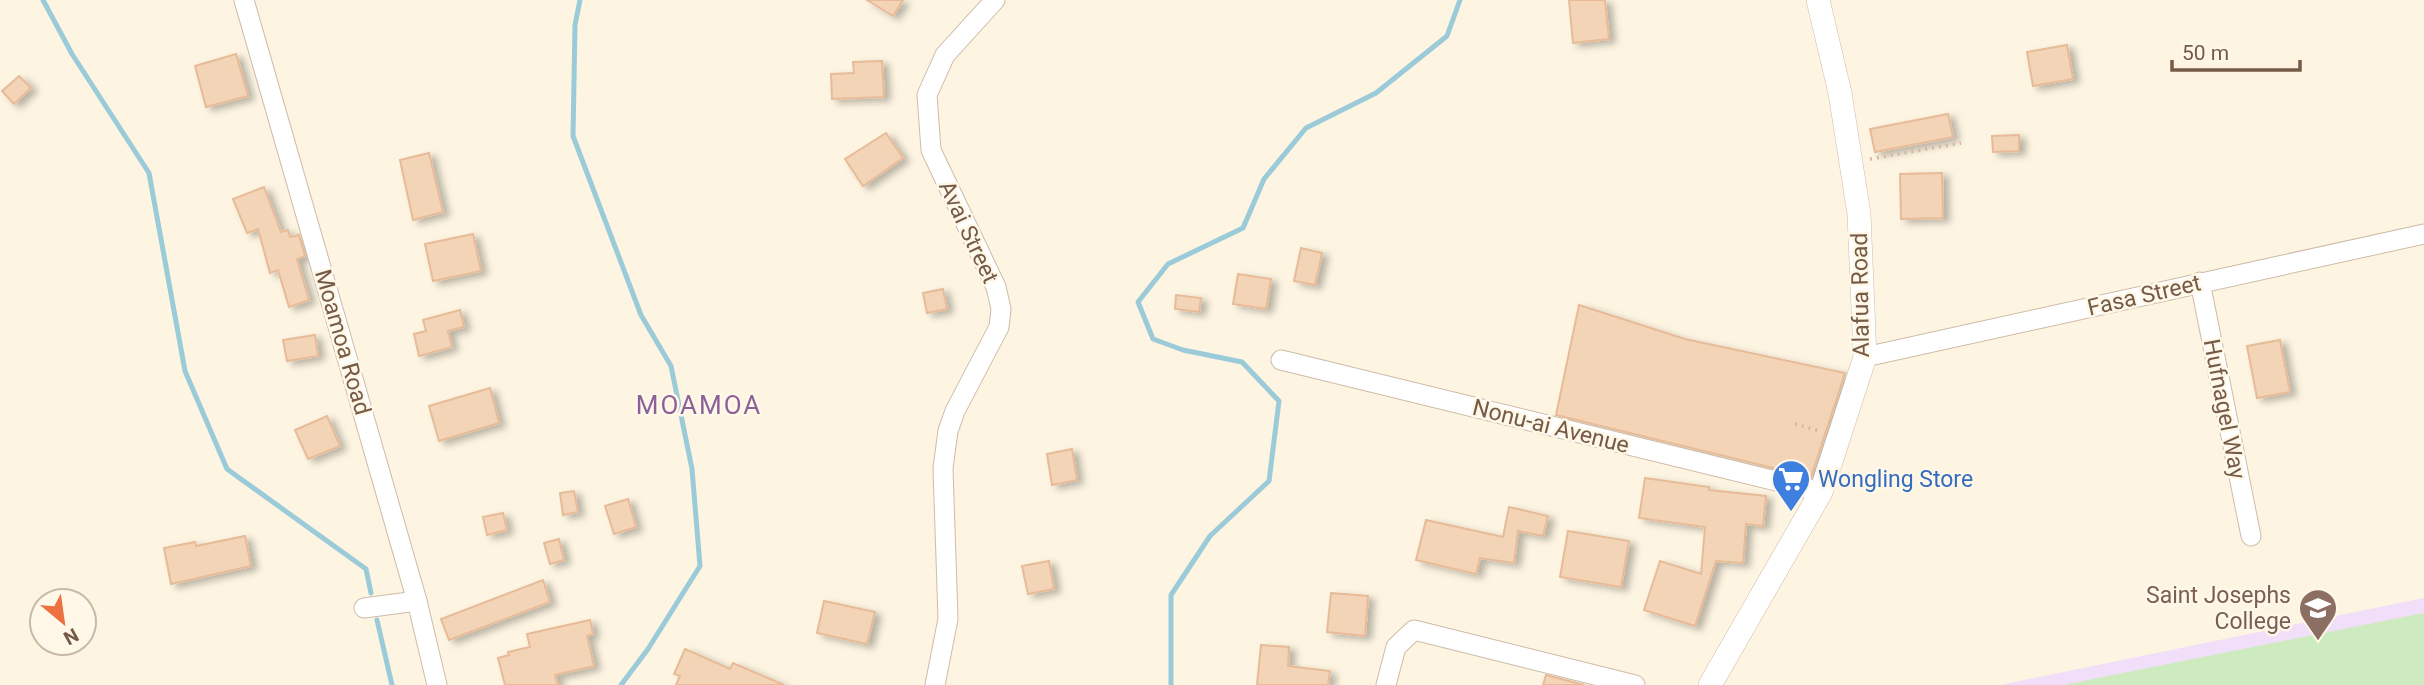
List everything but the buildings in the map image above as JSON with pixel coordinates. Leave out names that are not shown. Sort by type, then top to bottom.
[{"type":"street","name":"Moamoa Road","points":[[244,0],[417,601],[438,685]]},
{"type":"street","name":"Avai Street","points":[[934,685],[948,619],[943,468],[948,431],[955,411],[999,327],[1001,309],[996,287],[931,150],[927,95],[945,55],[995,0]]},
{"type":"street","name":"Alafua Road","points":[[1710,685],[1821,492],[1865,357],[1859,214],[1840,93],[1818,0]]},
{"type":"street","name":"Fasa Street","points":[[1865,357],[2424,234]]},
{"type":"street","name":"Hufnagel Way","points":[[2200,282],[2250,536]]},
{"type":"street","name":"Nonu-ai Avenue","points":[[1281,360],[1821,492]]},
{"type":"street","points":[[364,608],[417,601]]},
{"type":"street","points":[[1386,685],[1396,648],[1414,630],[1635,685]]},
{"type":"path","points":[[1851,162],[1961,143]]},
{"type":"path","points":[[1795,424],[1839,436]]},
{"type":"shaded area","name":"Saint Josephs College","points":[[2424,598],[2424,685],[2000,685]]},
{"type":"green space","name":"Saint Josephs College","points":[[2424,613],[2424,685],[2063,685]]},
{"type":"waterway","points":[[43,0],[72,54],[149,173],[185,371],[227,469],[366,569],[371,593]]},
{"type":"waterway","points":[[580,0],[575,25],[573,136],[641,315],[671,366],[692,469],[700,566],[648,649],[621,685]]},
{"type":"waterway","points":[[1171,685],[1171,595],[1210,536],[1269,481],[1279,401],[1242,362],[1183,350],[1153,339],[1138,302],[1168,264],[1243,228],[1264,179],[1306,128],[1376,93],[1447,36],[1460,0]]},
{"type":"waterway","points":[[377,620],[392,685]]},
{"type":"place","name":"Wongling Store","points":[[1791,513]]},
{"type":"place","name":"Saint Josephs College","points":[[2318,642]]},
{"type":"district","name":"MOAMOA","points":[[699,405]]}]
